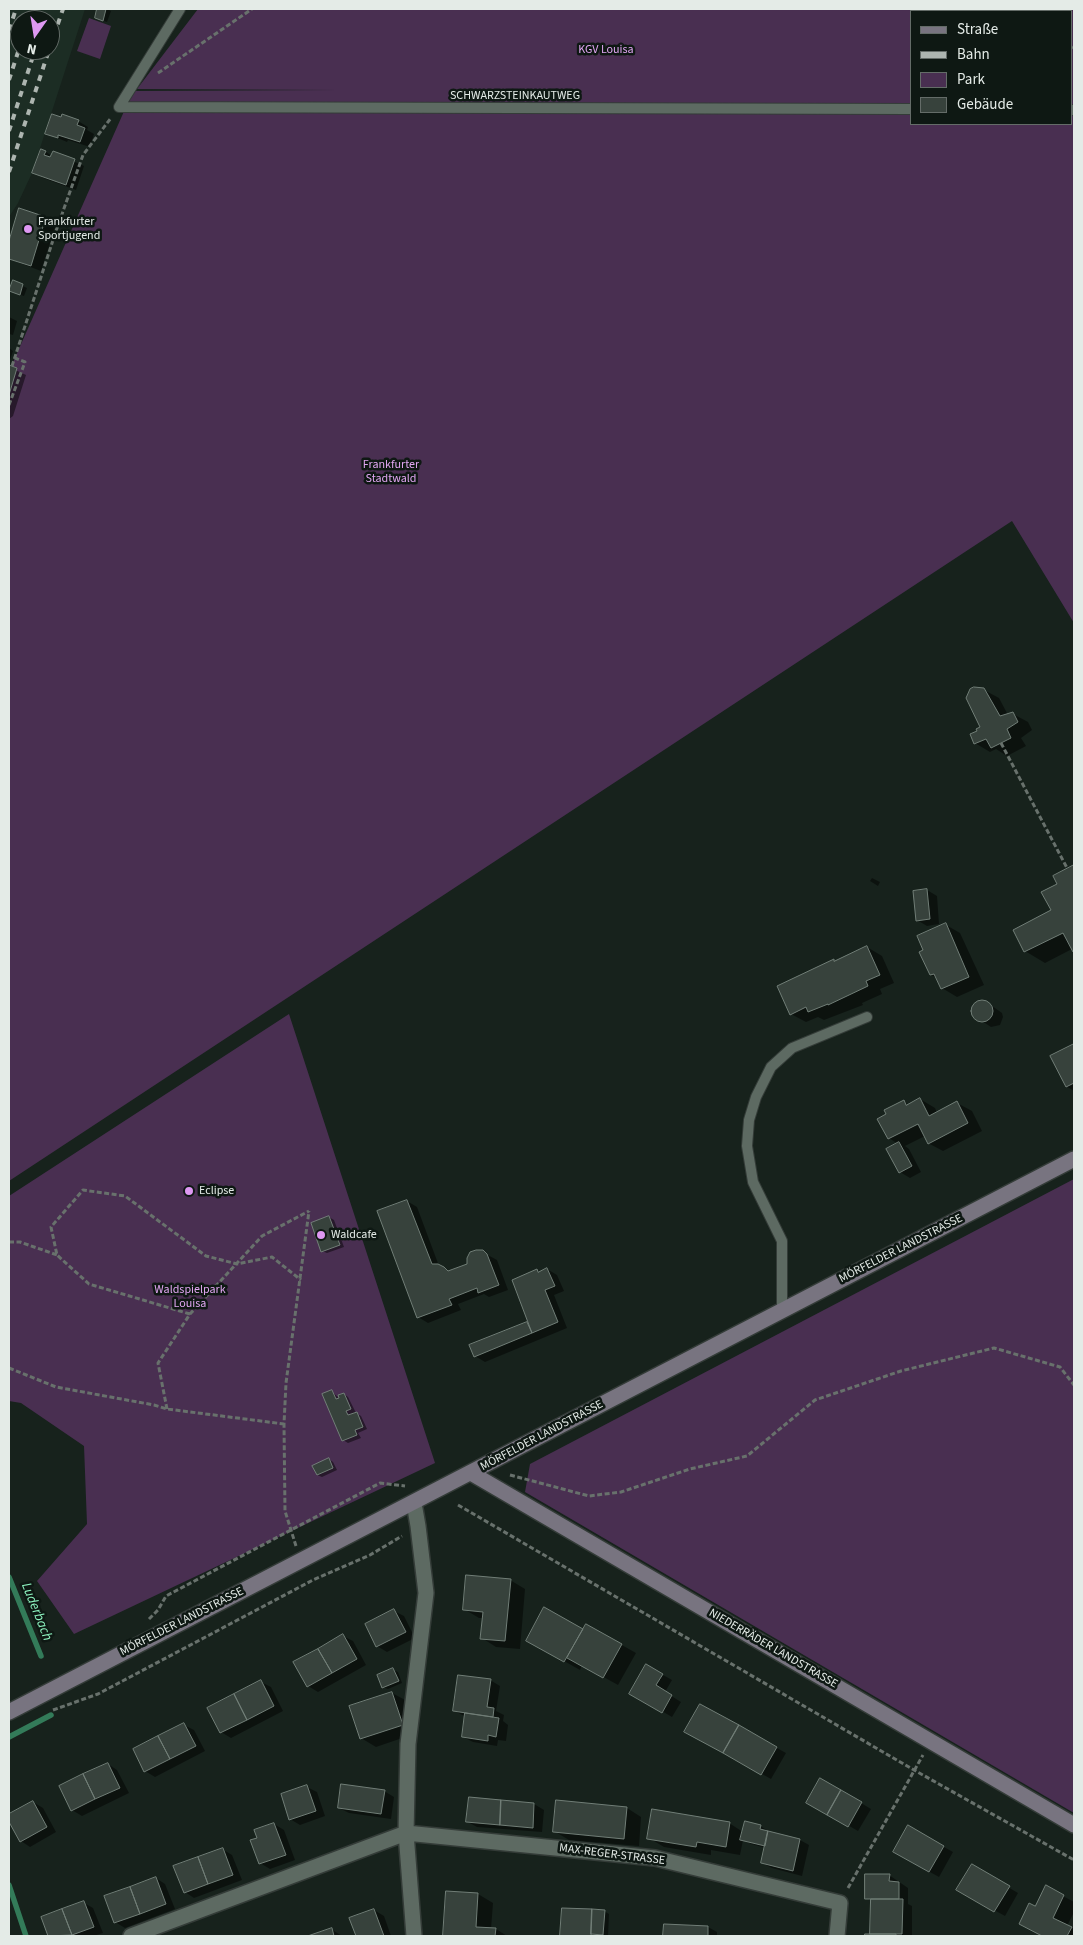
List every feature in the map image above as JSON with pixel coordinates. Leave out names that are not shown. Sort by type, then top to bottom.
[{"type":"main road","name":"MÖRFELDER LANDSTRASSE","points":[[9,1712],[1074,1159]]},
{"type":"main road","name":"NIEDERRÄDER LANDSTRASSE","points":[[471,1473],[1074,1825]]},
{"type":"street","points":[[414,1503],[426,1593],[408,1744],[406,1833],[414,1936]]},
{"type":"street","name":"MAX-REGER-STRASSE","points":[[131,1936],[406,1833],[655,1858],[840,1903]]},
{"type":"street","points":[[837,1936],[840,1903]]},
{"type":"lane","points":[[119,108],[180,9]]},
{"type":"lane","name":"SCHWARZSTEINKAUTWEG","points":[[119,108],[910,109]]},
{"type":"lane","points":[[782,1310],[782,1241],[753,1182],[747,1146],[748,1120],[763,1082],[771,1067],[778,1060],[792,1048],[867,1017]]},
{"type":"path","points":[[152,77],[252,9]]},
{"type":"path","points":[[992,9],[996,10]]},
{"type":"path","points":[[12,366],[83,155],[119,108]]},
{"type":"path","points":[[9,404],[25,362],[15,358]]},
{"type":"path","points":[[1001,743],[1067,868]]},
{"type":"path","points":[[57,1255],[51,1227],[83,1190],[125,1196],[206,1256],[237,1264],[272,1257],[301,1280]]},
{"type":"path","points":[[167,1409],[158,1363],[190,1314],[262,1236],[309,1210],[286,1383],[284,1424],[285,1511],[290,1531]]},
{"type":"path","points":[[9,1242],[20,1242],[57,1255],[89,1284],[190,1314]]},
{"type":"path","points":[[509,1475],[589,1496],[621,1492],[690,1469],[747,1456],[815,1400],[901,1371],[994,1348],[1060,1368],[1074,1385]]},
{"type":"path","points":[[9,1368],[56,1387],[167,1409],[284,1424]]},
{"type":"path","points":[[140,1624],[149,1619],[158,1610],[166,1596],[380,1483],[404,1487],[412,1483]]},
{"type":"path","points":[[458,1505],[914,1770],[1074,1860]]},
{"type":"path","points":[[52,1710],[98,1694],[313,1580],[370,1555],[418,1526]]},
{"type":"path","points":[[840,1903],[925,1752]]},
{"type":"shaded area","points":[[9,9],[85,9],[32,173],[9,217]]},
{"type":"green space","name":"Frankfurter Stadtwald","points":[[198,9],[1074,9],[1074,623],[1012,521],[9,1181],[9,378],[14,360],[133,91],[335,90],[137,89]]},
{"type":"green space","points":[[89,18],[111,26],[100,59],[77,51]]},
{"type":"green space","name":"Waldspielpark Louisa","points":[[289,1014],[435,1463],[74,1634],[37,1581],[87,1524],[84,1446],[21,1403],[9,1401],[9,1196]]},
{"type":"green space","points":[[1074,1179],[1074,1813],[525,1492],[530,1464]]},
{"type":"building","points":[[97,9],[106,9],[103,21],[95,18]]},
{"type":"building","points":[[52,114],[61,117],[62,114],[79,120],[77,125],[85,128],[80,142],[58,135],[58,138],[45,134]]},
{"type":"building","points":[[41,149],[46,151],[44,155],[50,157],[53,151],[75,159],[66,185],[32,173]]},
{"type":"building","name":"Frankfurter Sportjugend","points":[[19,208],[46,217],[31,266],[9,259],[9,241]]},
{"type":"building","points":[[13,280],[23,284],[20,295],[9,291]]},
{"type":"building","points":[[9,365],[17,368],[9,395]]},
{"type":"building","points":[[974,687],[984,688],[1000,716],[1013,712],[1018,722],[1007,729],[1011,738],[991,748],[986,739],[974,744],[970,734],[977,731],[976,729],[980,727],[966,698],[970,689]]},
{"type":"building","points":[[1074,865],[1074,951],[1063,933],[1024,952],[1013,930],[1051,910],[1041,892],[1057,884],[1053,876]]},
{"type":"building","points":[[927,889],[930,919],[916,921],[913,891]]},
{"type":"building","points":[[946,923],[969,977],[941,989],[934,974],[930,975],[919,952],[923,950],[917,936]]},
{"type":"building","points":[[867,946],[880,975],[866,981],[868,986],[828,1005],[808,1012],[806,1007],[790,1015],[777,986],[834,959],[834,961]]},
{"type":"building","points":[[978,1000],[986,1000],[993,1007],[993,1015],[986,1022],[978,1022],[971,1015],[971,1007]]},
{"type":"building","points":[[1074,1044],[1074,1083],[1066,1087],[1050,1056]]},
{"type":"building","points":[[920,1098],[929,1116],[957,1101],[968,1123],[928,1144],[918,1124],[888,1139],[877,1119],[886,1114],[884,1110],[904,1100],[906,1105]]},
{"type":"building","points":[[899,1142],[912,1166],[899,1173],[886,1149]]},
{"type":"building","points":[[407,1200],[432,1264],[438,1264],[448,1271],[467,1264],[470,1252],[483,1250],[487,1254],[499,1285],[478,1293],[477,1288],[449,1299],[452,1305],[417,1318],[377,1211]]},
{"type":"building","points":[[329,1216],[340,1245],[321,1252],[311,1223]]},
{"type":"building","points":[[547,1268],[555,1286],[545,1290],[558,1322],[532,1333],[512,1280],[537,1269],[538,1272]]},
{"type":"building","points":[[527,1322],[532,1333],[474,1357],[469,1345]]},
{"type":"building","points":[[332,1390],[336,1399],[339,1398],[338,1395],[344,1393],[351,1409],[346,1411],[348,1415],[357,1412],[363,1427],[355,1430],[357,1435],[342,1441],[322,1394]]},
{"type":"building","points":[[329,1458],[333,1468],[317,1475],[312,1466]]},
{"type":"building","points":[[466,1575],[511,1579],[505,1641],[480,1639],[483,1612],[463,1610]]},
{"type":"building","points":[[544,1607],[583,1629],[564,1662],[526,1641]]},
{"type":"building","points":[[394,1609],[406,1632],[376,1647],[365,1624]]},
{"type":"building","points":[[586,1624],[622,1644],[603,1678],[567,1658]]},
{"type":"building","points":[[343,1634],[357,1659],[332,1673],[318,1649]]},
{"type":"building","points":[[318,1649],[332,1673],[307,1687],[293,1662]]},
{"type":"building","points":[[646,1664],[663,1674],[656,1685],[672,1695],[662,1713],[629,1694]]},
{"type":"building","points":[[393,1668],[399,1681],[382,1688],[377,1675]]},
{"type":"building","points":[[458,1675],[491,1679],[487,1707],[494,1708],[493,1717],[453,1711]]},
{"type":"building","points":[[261,1680],[274,1706],[247,1720],[234,1694]]},
{"type":"building","points":[[392,1692],[403,1725],[360,1739],[349,1706]]},
{"type":"building","points":[[234,1694],[247,1720],[220,1733],[207,1708]]},
{"type":"building","points":[[700,1704],[739,1725],[723,1753],[684,1732]]},
{"type":"building","points":[[465,1713],[499,1718],[496,1737],[488,1735],[488,1741],[462,1737]]},
{"type":"building","points":[[184,1723],[196,1746],[170,1759],[158,1736]]},
{"type":"building","points":[[739,1725],[777,1747],[761,1775],[723,1753]]},
{"type":"building","points":[[158,1736],[170,1759],[144,1772],[133,1749]]},
{"type":"building","points":[[108,1763],[120,1788],[95,1799],[83,1774]]},
{"type":"building","points":[[83,1774],[95,1799],[71,1811],[59,1786]]},
{"type":"building","points":[[820,1778],[841,1790],[827,1815],[806,1803]]},
{"type":"building","points":[[341,1784],[385,1790],[381,1814],[338,1808]]},
{"type":"building","points":[[307,1785],[316,1811],[289,1820],[281,1794]]},
{"type":"building","points":[[841,1790],[862,1802],[848,1827],[827,1815]]},
{"type":"building","points":[[469,1797],[501,1800],[500,1825],[466,1822]]},
{"type":"building","points":[[501,1800],[534,1803],[533,1828],[500,1825]]},
{"type":"building","points":[[556,1800],[627,1807],[624,1839],[553,1832]]},
{"type":"building","points":[[33,1801],[47,1827],[20,1842],[9,1822],[9,1814]]},
{"type":"building","points":[[652,1809],[730,1822],[726,1847],[697,1842],[696,1847],[647,1839]]},
{"type":"building","points":[[745,1821],[761,1825],[760,1829],[768,1831],[765,1846],[740,1840]]},
{"type":"building","points":[[274,1823],[286,1855],[259,1864],[250,1840],[257,1838],[254,1830]]},
{"type":"building","points":[[908,1825],[944,1846],[929,1872],[893,1852]]},
{"type":"building","points":[[768,1831],[800,1839],[793,1871],[761,1863]]},
{"type":"building","points":[[223,1848],[233,1875],[208,1884],[198,1857]]},
{"type":"building","points":[[198,1857],[208,1884],[184,1893],[173,1866]]},
{"type":"building","points":[[972,1864],[1010,1886],[994,1912],[956,1890]]},
{"type":"building","points":[[865,1874],[890,1874],[889,1881],[899,1882],[899,1899],[865,1899]]},
{"type":"building","points":[[156,1877],[166,1904],[140,1914],[130,1887]]},
{"type":"building","points":[[1046,1885],[1064,1895],[1053,1918],[1072,1927],[1067,1936],[1042,1936],[1019,1924],[1029,1903],[1035,1906]]},
{"type":"building","points":[[130,1887],[140,1914],[114,1923],[104,1896]]},
{"type":"building","points":[[446,1891],[478,1893],[476,1927],[496,1928],[495,1936],[443,1936]]},
{"type":"building","points":[[871,1899],[903,1899],[902,1934],[870,1934]]},
{"type":"building","points":[[84,1901],[94,1927],[72,1935],[62,1909]]},
{"type":"building","points":[[562,1908],[592,1909],[591,1936],[560,1936]]},
{"type":"building","points":[[62,1909],[72,1935],[48,1936],[41,1917]]},
{"type":"building","points":[[374,1909],[384,1936],[356,1936],[349,1918]]},
{"type":"building","points":[[592,1909],[605,1910],[603,1935],[591,1934]]},
{"type":"building","points":[[664,1924],[708,1926],[708,1936],[663,1936]]},
{"type":"building","points":[[332,1928],[334,1936],[308,1936]]},
{"type":"building","points":[[865,1934],[896,1934],[896,1936],[865,1936]]},
{"type":"waterway","name":"Luderbach","points":[[9,1577],[41,1656]]},
{"type":"waterway","name":"Luderbach","points":[[9,1737],[51,1715]]},
{"type":"waterway","name":"Luderbach","points":[[9,1885],[26,1936]]},
{"type":"railway","points":[[9,30],[16,9]]},
{"type":"railway","points":[[60,18],[63,9]]},
{"type":"railway","points":[[9,80],[15,60]]},
{"type":"railway","points":[[9,131],[32,60]]},
{"type":"railway","points":[[9,172],[46,60]]},
{"type":"place","name":"Frankfurter Sportjugend","points":[[28,229]]},
{"type":"place","name":"Eclipse","points":[[189,1191]]},
{"type":"place","name":"Waldcafe","points":[[321,1235]]},
{"type":"park label","name":"KGV Louisa","points":[[606,50]]}]
